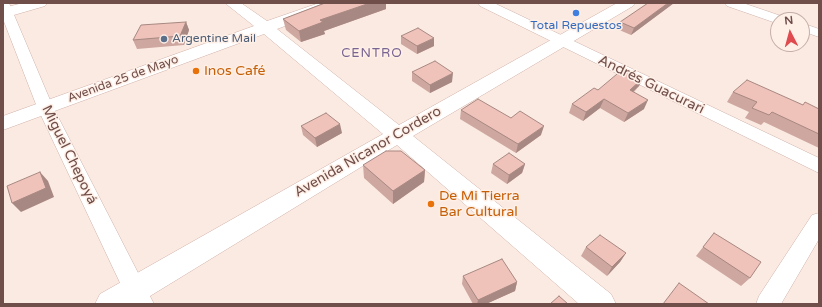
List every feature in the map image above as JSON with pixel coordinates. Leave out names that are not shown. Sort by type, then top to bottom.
[{"type":"main road","points":[[5,7],[40,3]]},
{"type":"main road","points":[[232,3],[265,27],[398,135],[602,304]]},
{"type":"main road","name":"Avenida 25 de Mayo","points":[[3,123],[333,3]]},
{"type":"main road","name":"Avenida Nicanor Cordero","points":[[110,304],[138,297],[398,135],[560,40],[628,3]]},
{"type":"street","name":"Andrés Guacurari","points":[[484,3],[819,166]]},
{"type":"street","points":[[731,3],[770,17]]},
{"type":"street","name":"Miguel Chepoyá","points":[[5,7],[44,107],[138,297]]},
{"type":"street","points":[[768,304],[819,221]]},
{"type":"building","points":[[325,3],[370,3],[320,20],[323,22],[299,31],[283,19]]},
{"type":"building","points":[[648,3],[668,3],[634,28],[620,22]]},
{"type":"building","points":[[186,22],[180,36],[133,40],[141,25]]},
{"type":"building","points":[[418,28],[434,38],[417,46],[401,36]]},
{"type":"building","points":[[435,61],[453,73],[430,85],[412,72]]},
{"type":"building","points":[[623,69],[643,78],[630,90],[648,100],[628,113],[604,99],[586,112],[572,104],[594,88],[598,90]]},
{"type":"building","points":[[747,80],[803,105],[805,102],[819,109],[819,134],[772,112],[769,115],[752,108],[757,102],[733,92]]},
{"type":"building","points":[[478,99],[511,118],[520,111],[544,126],[518,144],[461,110]]},
{"type":"building","points":[[326,113],[340,124],[315,138],[301,126]]},
{"type":"building","points":[[386,151],[401,151],[425,170],[393,191],[363,165]]},
{"type":"building","points":[[509,153],[525,164],[509,175],[493,164]]},
{"type":"building","points":[[40,172],[46,188],[12,203],[7,186]]},
{"type":"building","points":[[714,233],[761,262],[750,278],[703,247]]},
{"type":"building","points":[[600,235],[626,253],[612,267],[586,247]]},
{"type":"building","points":[[502,259],[517,282],[478,300],[463,276]]},
{"type":"building","points":[[679,283],[709,304],[663,304]]},
{"type":"building","points":[[559,296],[568,304],[550,304]]},
{"type":"place","name":"Total Repuestos","points":[[576,13]]},
{"type":"place","name":"Argentine Mail","points":[[164,39]]},
{"type":"place","name":"Inos Café","points":[[196,71]]},
{"type":"place","name":"De Mi Tierra Bar Cultural","points":[[431,204]]},
{"type":"district","name":"CENTRO","points":[[372,54]]}]
